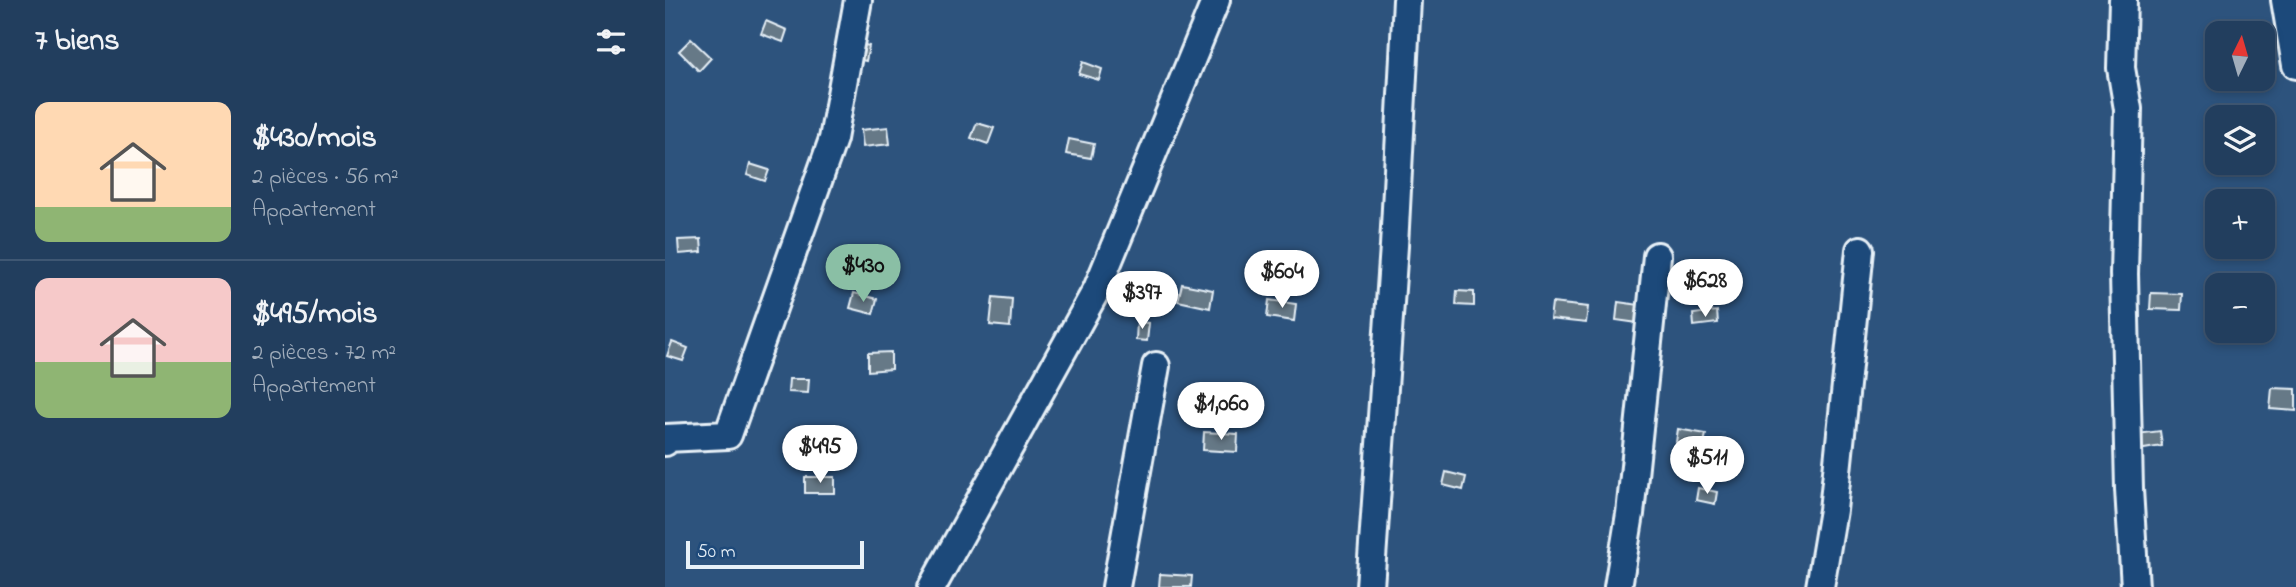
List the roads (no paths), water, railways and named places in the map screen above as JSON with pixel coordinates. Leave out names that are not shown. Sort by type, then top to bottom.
[{"type":"street","points":[[665,442],[666,438],[728,435],[833,139],[858,0]]},
{"type":"street","points":[[932,587],[1097,289],[1216,0]]},
{"type":"street","points":[[1370,587],[1394,246],[1407,0]]},
{"type":"street","points":[[2123,0],[2120,68],[2128,109],[2124,274],[2128,476],[2135,587]]},
{"type":"street","points":[[2284,0],[2296,65]]},
{"type":"street","points":[[1820,587],[1833,510],[1860,250]]},
{"type":"street","points":[[1618,587],[1630,514],[1657,256]]},
{"type":"street","points":[[1116,587],[1156,366]]}]
